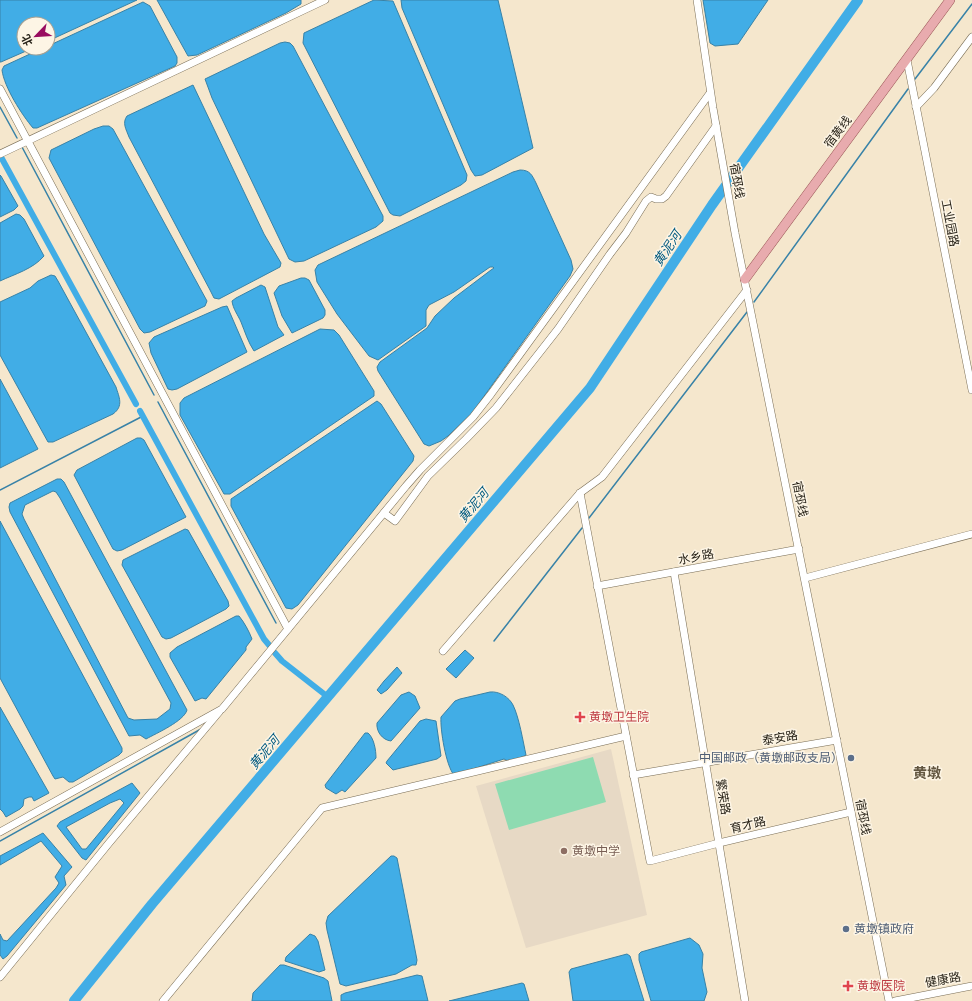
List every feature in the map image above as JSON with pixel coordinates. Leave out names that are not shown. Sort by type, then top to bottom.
[{"type":"main road","name":"宿黄线","points":[[745,279],[950,0]]},
{"type":"street","points":[[0,154],[325,0]]},
{"type":"street","name":"宿邳线","points":[[697,0],[710,93],[722,162],[889,1001]]},
{"type":"street","points":[[916,107],[934,88],[972,37]]},
{"type":"street","name":"工业园路","points":[[907,60],[972,390]]},
{"type":"street","points":[[0,89],[288,629]]},
{"type":"street","points":[[0,975],[420,470],[473,417],[710,93]]},
{"type":"street","points":[[384,513],[396,521],[428,476],[496,408],[558,328],[626,233],[646,201],[651,197],[662,199],[666,196],[716,126]]},
{"type":"street","points":[[443,651],[580,492],[602,477],[747,290]]},
{"type":"street","points":[[420,470],[428,476]]},
{"type":"street","points":[[580,492],[633,775]]},
{"type":"street","points":[[804,578],[972,534]]},
{"type":"street","name":"水乡路","points":[[597,586],[799,549]]},
{"type":"street","name":"繁荣路","points":[[674,572],[746,1001]]},
{"type":"street","points":[[0,832],[222,709]]},
{"type":"street","points":[[164,1001],[322,808],[626,736]]},
{"type":"street","name":"泰安路","points":[[633,775],[837,740]]},
{"type":"street","name":"育才路","points":[[633,775],[650,861],[851,812]]},
{"type":"street","name":"健康路","points":[[895,1001],[972,986]]},
{"type":"shaded area","name":"黄墩中学","points":[[611,749],[647,915],[526,948],[476,786]]},
{"type":"green space","points":[[593,757],[606,802],[509,830],[495,784]]},
{"type":"water","points":[[0,0],[137,0],[56,37],[56,16],[16,16],[16,55],[0,62]]},
{"type":"water","points":[[157,0],[301,0],[301,4],[286,13],[197,55],[188,56]]},
{"type":"water","points":[[374,0],[393,1],[467,175],[466,181],[461,185],[400,216],[390,213],[303,43],[304,33]]},
{"type":"water","points":[[401,0],[498,0],[533,148],[482,175],[475,176],[471,170],[402,8]]},
{"type":"water","points":[[703,0],[768,0],[738,44],[715,46],[710,43]]},
{"type":"water","points":[[143,2],[150,6],[177,57],[177,63],[175,66],[37,128],[33,128],[10,92],[3,77],[2,70],[4,66],[26,56],[56,56],[56,42]]},
{"type":"water","points":[[285,42],[290,43],[293,46],[383,216],[383,221],[376,227],[304,261],[295,262],[289,259],[212,98],[205,79]]},
{"type":"water","points":[[193,85],[264,234],[281,263],[280,267],[219,299],[214,298],[129,137],[125,124],[127,116]]},
{"type":"water","points":[[103,126],[109,126],[113,129],[207,301],[205,306],[150,332],[144,333],[140,329],[49,158],[51,150]]},
{"type":"water","points":[[520,170],[528,172],[533,178],[571,260],[573,269],[570,276],[472,413],[448,436],[429,446],[424,444],[378,371],[377,367],[380,362],[427,328],[435,316],[454,298],[494,268],[490,267],[454,292],[429,305],[426,310],[426,326],[378,360],[369,356],[337,314],[317,282],[315,270],[318,265]]},
{"type":"water","points":[[0,175],[18,206],[14,210],[0,217]]},
{"type":"water","points":[[16,214],[20,215],[24,219],[44,256],[40,261],[29,268],[0,281],[0,223]]},
{"type":"water","points":[[51,275],[55,276],[58,281],[116,387],[120,405],[113,414],[53,442],[48,442],[0,355],[0,302],[30,288],[38,281]]},
{"type":"water","points":[[301,278],[309,280],[325,310],[325,315],[323,318],[292,333],[282,316],[274,293],[279,286]]},
{"type":"water","points":[[261,285],[265,287],[278,327],[284,335],[254,351],[248,341],[232,301]]},
{"type":"water","points":[[227,306],[247,352],[177,389],[168,389],[151,353],[149,343],[154,337]]},
{"type":"water","points":[[320,329],[334,330],[339,335],[374,391],[374,396],[230,494],[224,494],[180,415],[180,403],[184,398]]},
{"type":"water","points":[[0,379],[38,449],[0,468]]},
{"type":"water","points":[[377,401],[381,404],[414,456],[413,461],[298,605],[292,609],[286,608],[231,506],[231,499]]},
{"type":"water","points":[[137,438],[144,440],[186,517],[122,550],[117,551],[113,549],[74,475],[77,470]]},
{"type":"water","points":[[57,479],[61,479],[64,482],[187,710],[185,714],[176,722],[146,739],[140,735],[129,736],[10,512],[10,503]],"holes":[[[53,491],[56,492],[171,703],[170,709],[157,719],[134,720],[128,718],[24,519],[22,514],[25,505]]]},
{"type":"water","points":[[0,521],[122,748],[122,752],[119,755],[73,782],[69,782],[63,777],[55,779],[0,678]]},
{"type":"water","points":[[185,529],[188,530],[228,601],[229,606],[171,638],[166,639],[162,637],[122,565],[123,560]]},
{"type":"water","points":[[236,616],[239,616],[243,621],[252,639],[246,647],[246,650],[206,699],[202,698],[195,701],[170,657],[170,653],[177,647]]},
{"type":"water","points":[[465,650],[474,658],[456,678],[446,669]]},
{"type":"water","points":[[397,667],[402,673],[387,690],[381,694],[377,690]]},
{"type":"water","points":[[409,692],[415,696],[420,708],[391,741],[385,739],[379,732],[377,723],[401,695]]},
{"type":"water","points":[[490,692],[497,692],[503,695],[509,699],[513,705],[519,722],[526,755],[516,760],[508,761],[504,759],[454,775],[448,764],[444,747],[441,730],[441,717],[455,701]]},
{"type":"water","points":[[0,707],[49,793],[34,801],[32,797],[24,799],[23,806],[20,809],[6,817],[0,809]]},
{"type":"water","points":[[426,719],[436,721],[441,756],[437,759],[393,770],[386,763],[387,761],[420,721]]},
{"type":"water","points":[[365,733],[370,735],[373,741],[376,758],[345,792],[342,790],[336,794],[326,788],[325,785]]},
{"type":"water","points":[[132,783],[140,793],[86,860],[82,858],[57,826],[60,822]],"holes":[[[120,799],[124,803],[86,849],[82,849],[66,827],[110,803]]]},
{"type":"water","points":[[43,833],[72,867],[64,876],[66,885],[3,959],[0,955],[0,934],[3,940],[7,941],[56,888],[59,883],[55,877],[62,866],[41,841],[0,865],[0,856]]},
{"type":"water","points":[[391,856],[397,858],[417,960],[416,965],[412,965],[396,974],[346,986],[340,984],[327,930],[326,923],[328,916]]},
{"type":"water","points":[[310,934],[315,936],[318,941],[325,970],[319,972],[285,961],[286,957]]},
{"type":"water","points":[[690,938],[699,945],[703,954],[702,968],[707,992],[704,1001],[651,1001],[639,960],[639,954],[641,952]]},
{"type":"water","points":[[627,954],[630,956],[644,1001],[573,1001],[569,972],[571,969]]},
{"type":"water","points":[[280,965],[324,978],[328,981],[332,1001],[252,1001],[253,993]]},
{"type":"water","points":[[417,975],[422,976],[428,1001],[341,1001],[341,995],[345,993]]},
{"type":"water","points":[[522,983],[524,984],[529,1001],[449,1001]]},
{"type":"waterway","name":"黄泥河","points":[[74,1001],[152,904],[590,388],[712,205],[858,0]]},
{"type":"waterway","points":[[915,79],[972,4]]},
{"type":"waterway","points":[[754,302],[908,89]]},
{"type":"waterway","points":[[0,107],[17,138]]},
{"type":"waterway","points":[[22,147],[154,395]]},
{"type":"waterway","points":[[1,157],[136,404]]},
{"type":"waterway","points":[[589,518],[747,312]]},
{"type":"waterway","points":[[158,402],[276,623]]},
{"type":"waterway","points":[[140,411],[264,639],[269,645]]},
{"type":"waterway","points":[[0,490],[143,416]]},
{"type":"waterway","points":[[494,641],[582,528]]},
{"type":"waterway","points":[[275,653],[282,661],[328,697]]},
{"type":"waterway","points":[[0,841],[201,729]]},
{"type":"place","name":"黄墩卫生院","points":[[580,717]]},
{"type":"place","name":"中国邮政（黄墩邮政支局）","points":[[851,758]]},
{"type":"place","name":"黄墩中学","points":[[564,851]]},
{"type":"place","name":"黄墩镇政府","points":[[846,929]]},
{"type":"place","name":"黄墩医院","points":[[848,986]]},
{"type":"district","name":"黄墩","points":[[927,773]]}]
